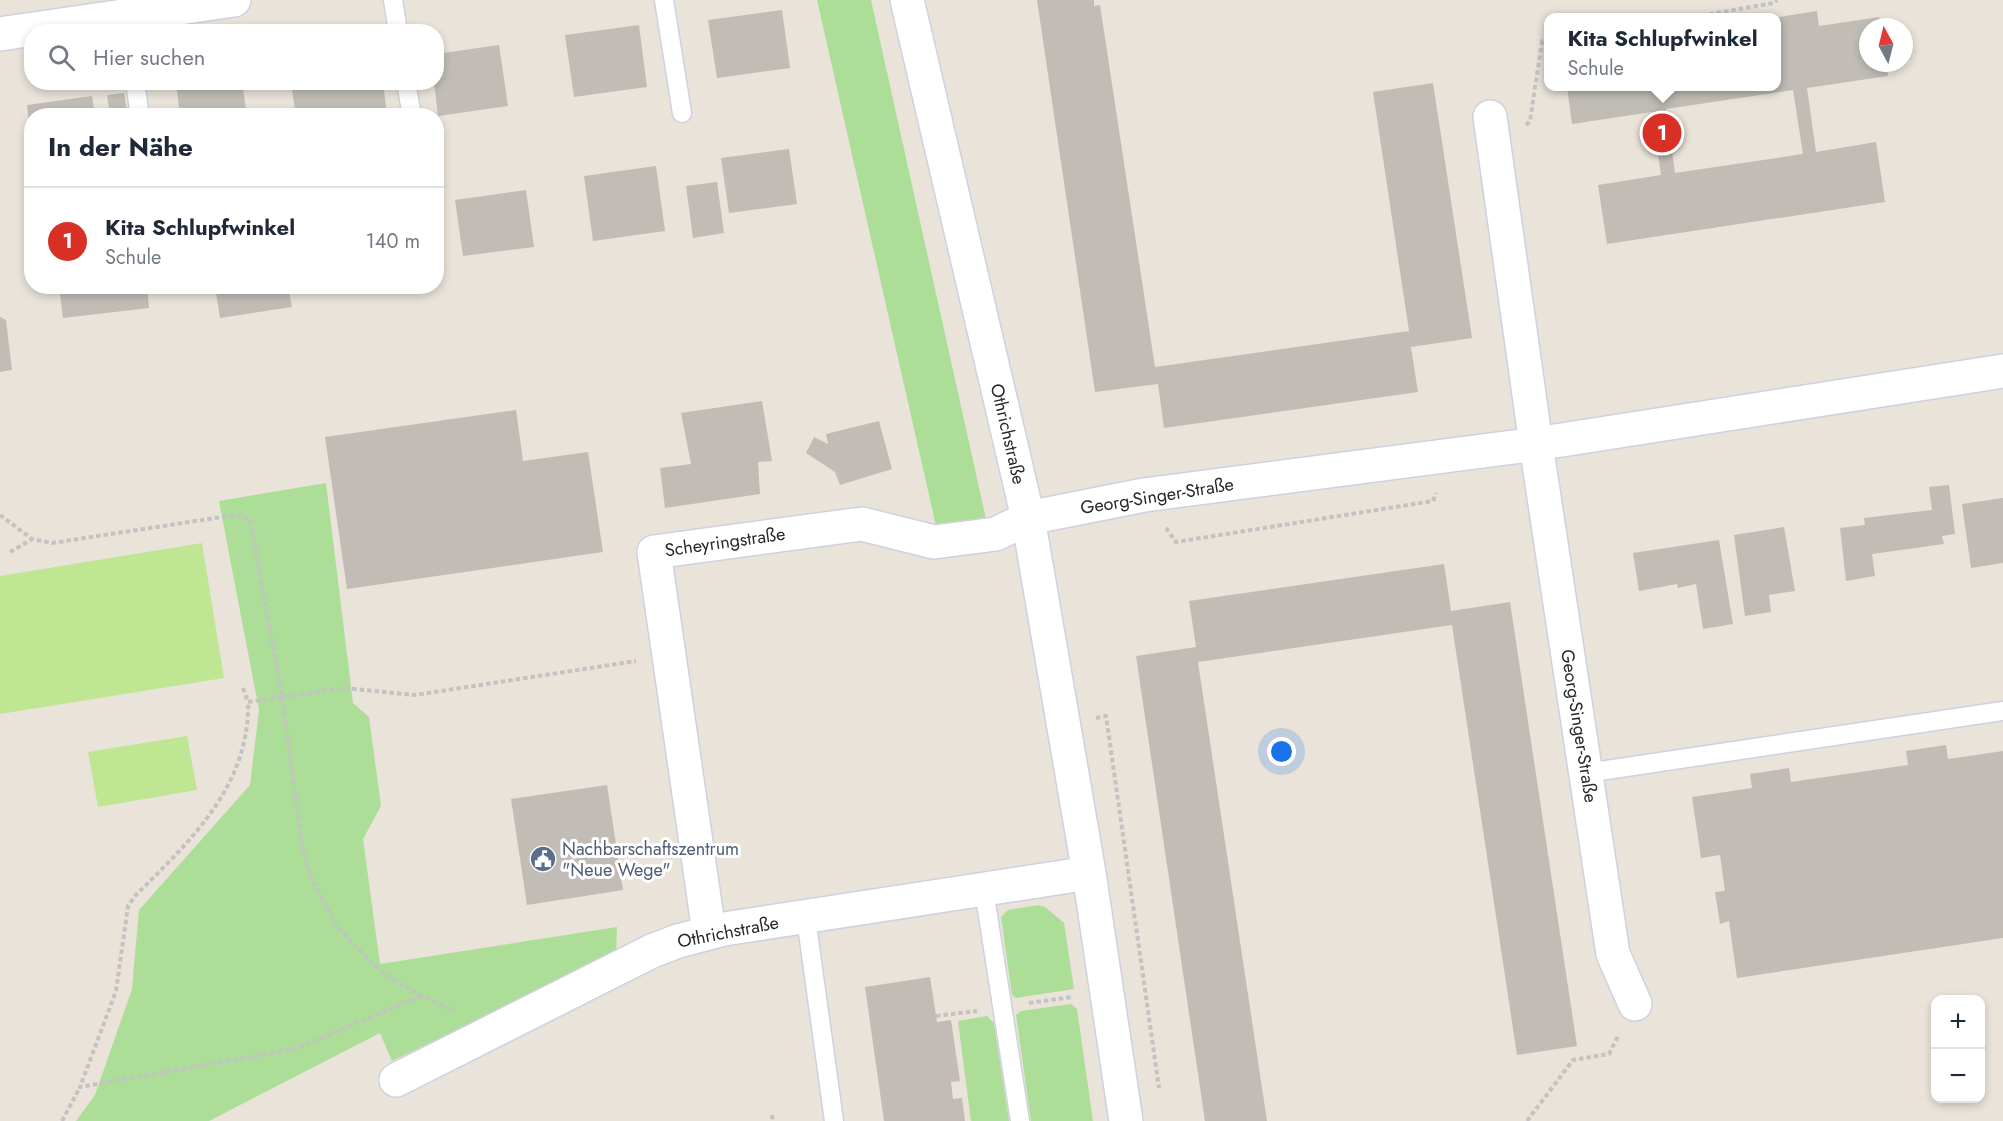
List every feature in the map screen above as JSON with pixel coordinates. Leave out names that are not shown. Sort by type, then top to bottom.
[{"type":"street","points":[[126,23],[234,0]]},
{"type":"street","name":"Othrichstraße","points":[[907,0],[1028,518],[1089,873],[1125,1121]]},
{"type":"street","points":[[0,34],[24,32]]},
{"type":"street","name":"Georg-Singer-Straße","points":[[1490,117],[1536,444],[1613,954],[1635,1004]]},
{"type":"street","name":"Georg-Singer-Straße","points":[[1028,518],[1144,495],[1536,444],[2003,371]]},
{"type":"street","name":"Scheyringstraße","points":[[709,932],[654,552],[862,524],[934,542],[996,534],[1028,518]]},
{"type":"street","name":"Othrichstraße","points":[[396,1080],[652,951],[709,932],[1089,873]]},
{"type":"lane","points":[[393,0],[397,24]]},
{"type":"lane","points":[[664,0],[682,113]]},
{"type":"lane","points":[[136,90],[139,108]]},
{"type":"lane","points":[[407,90],[411,108]]},
{"type":"lane","points":[[1586,773],[2003,711]]},
{"type":"lane","points":[[984,890],[1020,1121]]},
{"type":"lane","points":[[806,918],[834,1121]]},
{"type":"path","points":[[1717,13],[1774,3],[1777,0]]},
{"type":"path","points":[[1496,156],[1530,121],[1542,41],[1544,41]]},
{"type":"path","points":[[1144,495],[1176,542],[1434,501],[1445,456]]},
{"type":"path","points":[[0,515],[32,539],[52,543],[235,515],[248,517],[254,529],[282,697],[302,846],[318,894],[338,928],[384,974],[421,996],[498,1030]]},
{"type":"path","points":[[10,552],[32,539]]},
{"type":"path","points":[[248,702],[344,688],[414,695],[669,656]]},
{"type":"path","points":[[62,1121],[80,1087],[116,991],[128,906],[197,832],[225,793],[239,762],[247,724],[248,702],[243,688]]},
{"type":"path","points":[[80,1087],[296,1049],[421,996]]},
{"type":"path","points":[[1024,1004],[1056,999]]},
{"type":"path","points":[[1527,1121],[1573,1060],[1609,1054],[1635,1004]]},
{"type":"green space","points":[[817,0],[871,0],[986,519],[936,526]]},
{"type":"green space","points":[[326,483],[353,703],[369,717],[381,806],[363,839],[380,964],[617,927],[616,954],[392,1061],[380,1033],[209,1121],[76,1121],[95,1095],[132,989],[139,910],[250,785],[259,710],[219,501]]},
{"type":"green space","points":[[202,543],[224,678],[0,714],[0,576]]},
{"type":"green space","points":[[187,736],[197,790],[98,807],[88,752]]},
{"type":"green space","points":[[1038,905],[1045,907],[1064,923],[1074,989],[1016,998],[1012,995],[1001,917],[1008,910]]},
{"type":"green space","points":[[1071,1004],[1077,1009],[1093,1121],[1031,1121],[1016,1015],[1021,1011]]},
{"type":"green space","points":[[987,1016],[994,1023],[1009,1121],[971,1121],[958,1021]]},
{"type":"building","points":[[1037,0],[1094,0],[1094,6],[1100,5],[1155,367],[1409,331],[1373,92],[1433,83],[1472,338],[1411,347],[1418,392],[1164,428],[1158,384],[1095,392]]},
{"type":"building","points":[[782,10],[790,68],[717,78],[708,20]]},
{"type":"building","points":[[1817,11],[1819,26],[1859,20],[1859,72],[1887,72],[1888,76],[1807,88],[1816,152],[1876,142],[1885,202],[1607,244],[1598,185],[1661,175],[1652,112],[1572,124],[1568,91],[1781,91],[1781,17]],"holes":[[[1793,90],[1803,154],[1675,173],[1666,109]]]},
{"type":"building","points":[[639,25],[647,87],[574,97],[565,35]]},
{"type":"building","points":[[499,45],[508,106],[444,115],[444,108],[437,108],[435,90],[444,90],[444,53]]},
{"type":"building","points":[[177,90],[243,90],[246,108],[179,108]]},
{"type":"building","points":[[292,90],[384,90],[386,108],[295,108]]},
{"type":"building","points":[[124,93],[127,108],[109,108],[107,95]]},
{"type":"building","points":[[92,96],[94,108],[27,108],[27,105]]},
{"type":"building","points":[[789,149],[797,204],[729,213],[721,158]]},
{"type":"building","points":[[656,166],[665,231],[593,241],[584,176]]},
{"type":"building","points":[[717,182],[724,233],[693,238],[686,186]]},
{"type":"building","points":[[526,190],[534,247],[463,256],[455,200]]},
{"type":"building","points":[[60,294],[148,294],[149,308],[63,318]]},
{"type":"building","points":[[216,294],[290,294],[292,307],[220,318]]},
{"type":"building","points":[[0,317],[6,320],[12,370],[0,372]]},
{"type":"building","points":[[762,401],[772,461],[758,462],[760,494],[665,508],[660,468],[691,464],[681,413]]},
{"type":"building","points":[[516,410],[523,461],[588,452],[603,552],[347,589],[325,437]]},
{"type":"building","points":[[879,421],[892,469],[840,485],[835,472],[806,453],[814,437],[828,444],[826,434]]},
{"type":"building","points":[[1949,485],[1955,534],[1942,536],[1944,544],[1872,554],[1875,576],[1846,581],[1840,528],[1865,525],[1864,518],[1932,510],[1929,487]]},
{"type":"building","points":[[2003,498],[2003,563],[1971,568],[1962,504]]},
{"type":"building","points":[[1784,527],[1795,591],[1769,595],[1771,612],[1745,616],[1734,535]]},
{"type":"building","points":[[1719,540],[1733,624],[1703,629],[1696,584],[1678,588],[1677,584],[1639,591],[1633,553]]},
{"type":"building","points":[[1444,564],[1451,611],[1510,602],[1577,1046],[1517,1055],[1452,625],[1198,662],[1267,1121],[1205,1121],[1136,656],[1196,647],[1189,601]]},
{"type":"building","points":[[1946,745],[1948,759],[2003,751],[2003,938],[1737,978],[1729,921],[1720,924],[1715,892],[1725,891],[1720,855],[1701,858],[1692,797],[1752,788],[1750,774],[1789,768],[1791,782],[1908,765],[1906,751]]},
{"type":"building","points":[[607,785],[623,890],[527,905],[511,799]]},
{"type":"building","points":[[930,977],[937,1022],[951,1020],[960,1081],[951,1082],[953,1099],[962,1098],[965,1121],[884,1121],[865,987]]},
{"type":"place","name":"Kita Schlupfwinkel","points":[[1662,133]]},
{"type":"place","name":"Nachbarschaftszentrum \"Neue Wege\"","points":[[543,859]]}]
